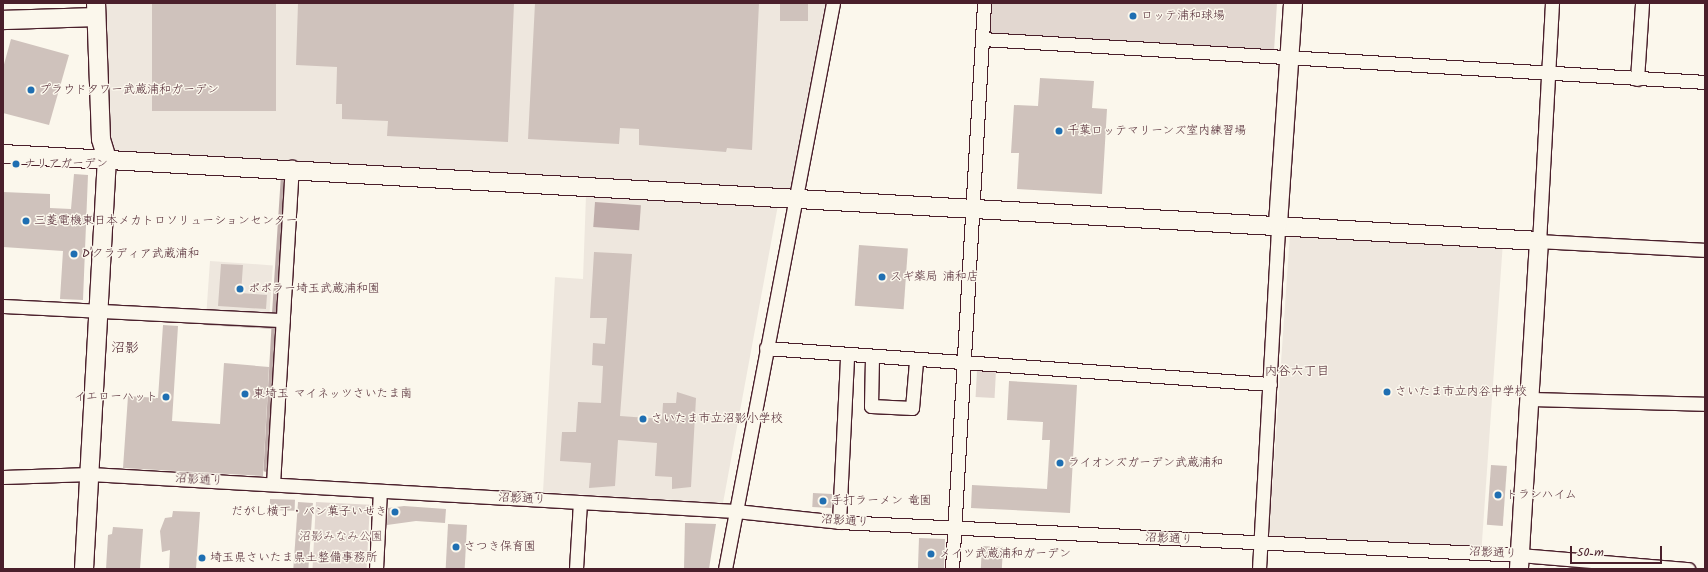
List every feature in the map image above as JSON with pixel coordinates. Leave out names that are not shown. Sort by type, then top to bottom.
[{"type":"street","points":[[724,569],[833,3]]},
{"type":"street","points":[[952,569],[984,3]]},
{"type":"street","points":[[1259,569],[1278,224],[1293,3]]},
{"type":"street","points":[[1519,562],[1552,3]]},
{"type":"street","points":[[1637,79],[1642,3]]},
{"type":"street","points":[[3,20],[96,10],[101,139],[107,159],[84,569]]},
{"type":"street","points":[[982,39],[1548,74],[1705,82]]},
{"type":"street","points":[[3,154],[292,168],[973,206],[1705,250]]},
{"type":"street","points":[[273,484],[292,168]]},
{"type":"street","points":[[3,306],[283,320]]},
{"type":"street","points":[[766,348],[847,357],[1270,384]]},
{"type":"street","points":[[839,522],[847,357]]},
{"type":"street","points":[[872,358],[871,406],[912,408],[916,361]]},
{"type":"street","points":[[1529,399],[1705,404]]},
{"type":"street","name":"沼影通り","points":[[3,477],[90,474],[735,511],[839,522],[1261,544],[1519,562],[1688,569]]},
{"type":"street","points":[[376,569],[380,491]]},
{"type":"street","points":[[576,569],[580,502]]},
{"type":"shaded area","points":[[96,3],[833,3],[795,196],[107,159]]},
{"type":"shaded area","name":"さいたま市立沼影小学校","points":[[586,195],[778,205],[723,503],[543,492],[555,277],[583,279]]},
{"type":"shaded area","points":[[595,202],[641,205],[639,230],[593,227]]},
{"type":"shaded area","name":"さいたま市立内谷中学校","points":[[1290,234],[1502,249],[1481,551],[1269,536]]},
{"type":"shaded area","name":"ポポラー埼玉武蔵浦和園","points":[[210,261],[273,265],[269,316],[206,312]]},
{"type":"green space","name":"ロッテ浦和球場","points":[[990,3],[1277,3],[1274,51],[991,33]]},
{"type":"green space","points":[[977,370],[996,371],[995,398],[976,397]]},
{"type":"green space","name":"沼影みなみ公園","points":[[316,502],[370,505],[367,569],[312,569]]},
{"type":"building","points":[[152,3],[276,3],[276,111],[152,111]]},
{"type":"building","points":[[298,3],[514,3],[508,142],[387,136],[388,121],[342,119],[342,104],[336,104],[337,67],[296,65]]},
{"type":"building","points":[[535,3],[759,3],[752,150],[727,148],[726,152],[639,145],[639,129],[620,128],[619,144],[528,139]]},
{"type":"building","points":[[780,3],[808,3],[808,21],[780,21]]},
{"type":"building","name":"プラウドタワー武蔵浦和ガーデン","points":[[11,39],[69,55],[49,125],[3,113],[3,68]]},
{"type":"building","name":"千葉ロッテマリーンズ室内練習場","points":[[1040,78],[1094,81],[1092,108],[1107,109],[1102,194],[1017,189],[1019,153],[1011,153],[1014,105],[1038,106]]},
{"type":"building","points":[[74,174],[88,175],[83,300],[60,299],[63,251],[3,247],[3,192],[50,194],[50,208],[71,209]]},
{"type":"building","name":"スギ薬局 浦和店","points":[[859,245],[908,248],[904,309],[855,306]]},
{"type":"building","points":[[594,252],[632,254],[620,416],[662,419],[663,403],[676,403],[677,392],[696,398],[691,487],[672,489],[672,477],[655,476],[657,443],[618,440],[615,486],[589,488],[591,463],[560,461],[562,432],[576,432],[578,402],[601,403],[603,366],[592,365],[593,343],[605,344],[607,318],[590,318]]},
{"type":"building","points":[[221,264],[243,265],[241,293],[267,295],[266,309],[218,306]]},
{"type":"building","name":"東埼玉 マイネッツさいたま南","points":[[163,325],[178,326],[172,421],[220,424],[224,363],[269,367],[263,476],[123,468],[128,396],[158,398]]},
{"type":"building","name":"ライオンズガーデン武蔵浦和","points":[[1009,381],[1077,385],[1070,513],[971,508],[972,485],[1047,489],[1050,440],[1042,440],[1043,422],[1007,420]]},
{"type":"building","name":"トランハイム","points":[[1491,465],[1507,466],[1503,526],[1487,525]]},
{"type":"building","name":"手打ラーメン 竜園","points":[[813,493],[832,494],[831,508],[812,507]]},
{"type":"building","points":[[270,499],[295,500],[295,511],[270,510]]},
{"type":"building","points":[[298,502],[313,503],[308,569],[293,569]]},
{"type":"building","points":[[404,506],[446,509],[445,523],[416,521],[387,525],[388,508]]},
{"type":"building","points":[[173,511],[200,512],[196,569],[169,569],[170,550],[162,552],[160,531],[165,518],[172,517]]},
{"type":"building","points":[[685,523],[716,524],[709,569],[684,569]]},
{"type":"building","name":"さつき保育園","points":[[448,524],[467,525],[465,569],[446,569]]},
{"type":"building","points":[[113,527],[143,529],[140,569],[106,569],[108,535],[112,534]]},
{"type":"building","name":"メイツ武蔵浦和ガーデン","points":[[919,538],[945,539],[944,569],[918,569]]},
{"type":"building","points":[[982,546],[1003,547],[1002,569],[981,569]]},
{"type":"waterway","points":[[274,314],[283,176]]},
{"type":"waterway","points":[[205,323],[274,327],[266,470]]},
{"type":"place","name":"ロッテ浦和球場","points":[[1133,16]]},
{"type":"place","name":"プラウドタワー武蔵浦和ガーデン","points":[[31,90]]},
{"type":"place","name":"千葉ロッテマリーンズ室内練習場","points":[[1059,131]]},
{"type":"place","name":"ナリアガーデン","points":[[16,164]]},
{"type":"place","name":"三菱電機東日本メカトロソリューションセンター","points":[[26,221]]},
{"type":"place","name":"D'クラディア武蔵浦和","points":[[74,254]]},
{"type":"place","name":"スギ薬局 浦和店","points":[[882,277]]},
{"type":"place","name":"ポポラー埼玉武蔵浦和園","points":[[240,289]]},
{"type":"place","name":"さいたま市立内谷中学校","points":[[1387,392]]},
{"type":"place","name":"東埼玉 マイネッツさいたま南","points":[[245,394]]},
{"type":"place","name":"イエローハット","points":[[166,397]]},
{"type":"place","name":"さいたま市立沼影小学校","points":[[643,419]]},
{"type":"place","name":"ライオンズガーデン武蔵浦和","points":[[1060,463]]},
{"type":"place","name":"トランハイム","points":[[1498,495]]},
{"type":"place","name":"手打ラーメン 竜園","points":[[823,501]]},
{"type":"place","name":"だがし横丁・パン菓子いせき","points":[[395,512]]},
{"type":"place","name":"さつき保育園","points":[[456,547]]},
{"type":"place","name":"メイツ武蔵浦和ガーデン","points":[[931,554]]},
{"type":"place","name":"埼玉県さいたま県土整備事務所","points":[[202,558]]},
{"type":"district","name":"沼影","points":[[125,348]]},
{"type":"district","name":"内谷六丁目","points":[[1297,372]]}]
